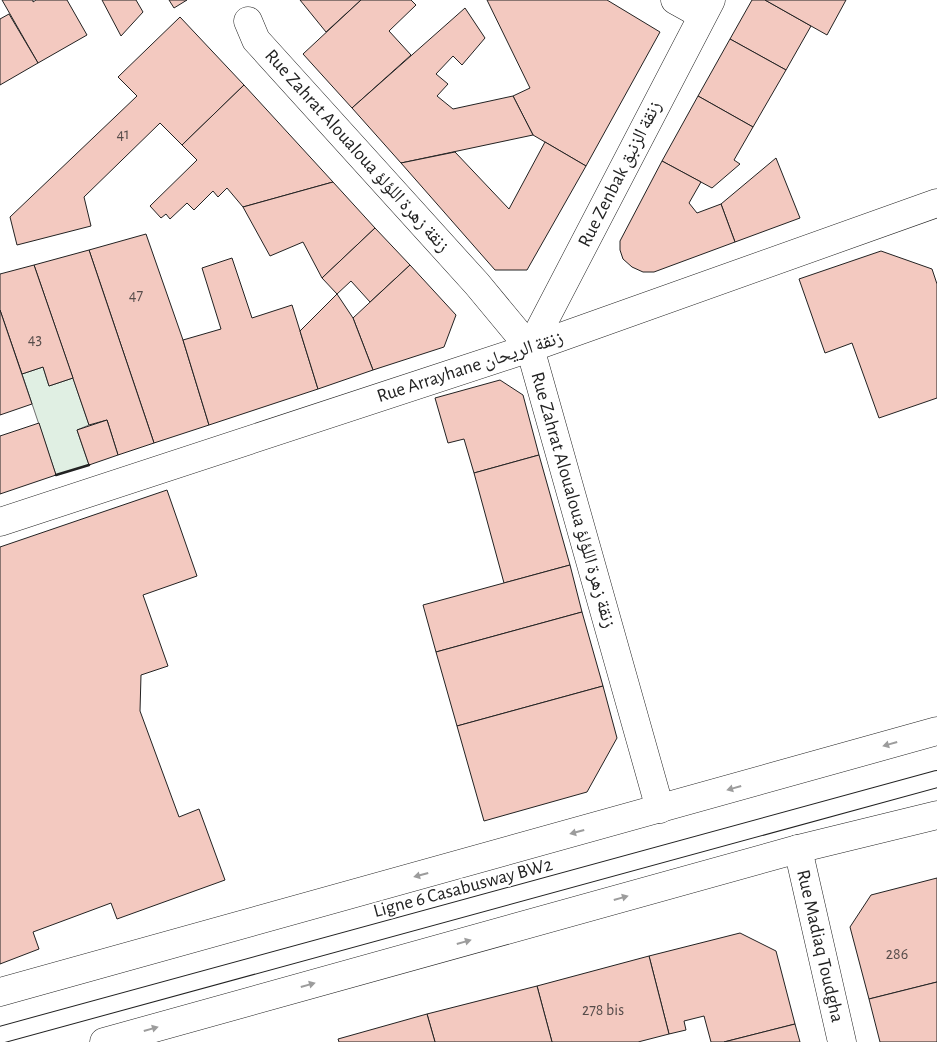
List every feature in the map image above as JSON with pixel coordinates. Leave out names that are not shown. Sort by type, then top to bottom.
[{"type":"street","points":[[675,0],[706,8]]},
{"type":"street","name":"Rue Zenbak زنقة الزنبق","points":[[530,348],[706,8]]},
{"type":"street","name":"Rue Zahrat Aloualoua زنقة زهرة اللؤلؤ","points":[[248,20],[256,40],[477,284],[530,348],[660,809]]},
{"type":"street","name":"Rue Arrayhane زنقة الريحان","points":[[0,522],[530,348],[937,203]]},
{"type":"street","points":[[0,992],[937,731]]},
{"type":"street","points":[[104,1042],[798,849],[937,815]]},
{"type":"street","name":"Rue Madiaq Toudgha","points":[[798,849],[842,1042]]},
{"type":"lane","name":"Ligne 6 Casabusway BW2","points":[[0,1036],[937,780]]},
{"type":"green space","points":[[43,367],[49,386],[73,378],[89,425],[77,430],[89,465],[56,475],[22,374]]},
{"type":"building","points":[[2,0],[33,0],[33,2],[36,0],[67,0],[87,35],[38,63]]},
{"type":"building","points":[[102,0],[136,0],[143,12],[121,36]]},
{"type":"building","points":[[169,0],[187,0],[174,8]]},
{"type":"building","points":[[300,0],[361,0],[326,32]]},
{"type":"building","points":[[361,0],[411,0],[416,5],[389,31],[411,55],[352,108],[303,54]]},
{"type":"building","points":[[487,0],[607,0],[660,32],[586,166],[533,135],[513,96],[530,88]]},
{"type":"building","points":[[752,0],[765,0],[811,26],[786,70],[730,39]]},
{"type":"building","points":[[765,0],[846,0],[827,35]]},
{"type":"building","points":[[465,8],[485,38],[462,65],[453,56],[436,74],[448,84],[437,96],[453,109],[513,96],[533,135],[401,163],[352,108]]},
{"type":"building","points":[[9,14],[38,63],[0,85],[0,19]]},
{"type":"building","points":[[180,17],[244,85],[182,145],[160,123],[84,197],[91,226],[17,245],[10,217],[137,96],[118,77]]},
{"type":"building","points":[[730,39],[786,70],[753,127],[698,96]]},
{"type":"building","points":[[244,85],[333,182],[243,207],[227,188],[218,197],[213,191],[194,210],[187,203],[170,219],[166,214],[161,218],[150,206],[197,160],[182,145]]},
{"type":"building","points":[[698,96],[753,127],[734,160],[740,164],[712,188],[662,161]]},
{"type":"building","points":[[545,142],[586,166],[527,270],[495,270],[401,163],[455,152],[509,209]]},
{"type":"building","points":[[776,158],[800,218],[735,242],[721,204]]},
{"type":"building","points":[[662,161],[701,182],[689,203],[697,213],[721,204],[735,242],[654,272],[643,272],[632,267],[623,259],[620,241]]},
{"type":"building","points":[[333,182],[375,228],[322,278],[303,242],[270,256],[243,207]]},
{"type":"building","points":[[375,228],[410,265],[370,302],[351,281],[337,294],[322,278]]},
{"type":"building","points":[[146,234],[183,340],[209,425],[154,443],[89,250]]},
{"type":"building","points":[[89,250],[154,443],[118,455],[107,420],[89,425],[34,265]]},
{"type":"building","points":[[881,251],[932,269],[937,284],[937,398],[879,418],[852,343],[825,353],[799,279]]},
{"type":"building","points":[[232,258],[252,318],[292,305],[318,389],[209,425],[183,340],[221,329],[202,268]]},
{"type":"building","points":[[34,265],[73,378],[49,386],[43,367],[22,374],[0,310],[0,274]]},
{"type":"building","points":[[410,265],[456,315],[444,347],[373,370],[353,318]]},
{"type":"building","points":[[337,294],[353,318],[373,370],[318,389],[300,331]]},
{"type":"building","points":[[0,310],[32,404],[0,415]]},
{"type":"building","points":[[500,380],[523,395],[539,455],[474,473],[464,439],[448,443],[435,398]]},
{"type":"building","points":[[107,420],[118,455],[89,465],[77,430]]},
{"type":"building","points":[[39,423],[56,475],[0,494],[0,436]]},
{"type":"building","points":[[539,455],[570,565],[504,583],[474,473]]},
{"type":"building","points":[[167,490],[197,576],[143,595],[168,666],[141,675],[140,711],[179,817],[199,809],[225,880],[117,919],[111,903],[33,932],[39,949],[0,964],[0,547]]},
{"type":"building","points":[[570,565],[582,612],[436,652],[423,605]]},
{"type":"building","points":[[582,612],[603,686],[457,726],[436,652]]},
{"type":"building","points":[[603,686],[617,738],[587,792],[484,821],[457,726]]},
{"type":"building","points":[[937,878],[937,982],[869,999],[850,927],[871,895]]},
{"type":"building","points":[[740,933],[776,951],[795,1024],[724,1042],[711,1042],[704,1016],[684,1021],[686,1030],[669,1034],[649,956]]},
{"type":"building","points":[[649,956],[669,1034],[638,1042],[552,1042],[537,986]]},
{"type":"building","points":[[937,982],[937,1042],[880,1042],[869,999]]},
{"type":"building","points":[[537,986],[552,1042],[435,1042],[427,1014]]},
{"type":"building","points":[[427,1014],[435,1042],[339,1042],[338,1039]]},
{"type":"building","points":[[795,1024],[800,1042],[724,1042]]},
{"type":"wall","points":[[56,475],[89,465]]}]
